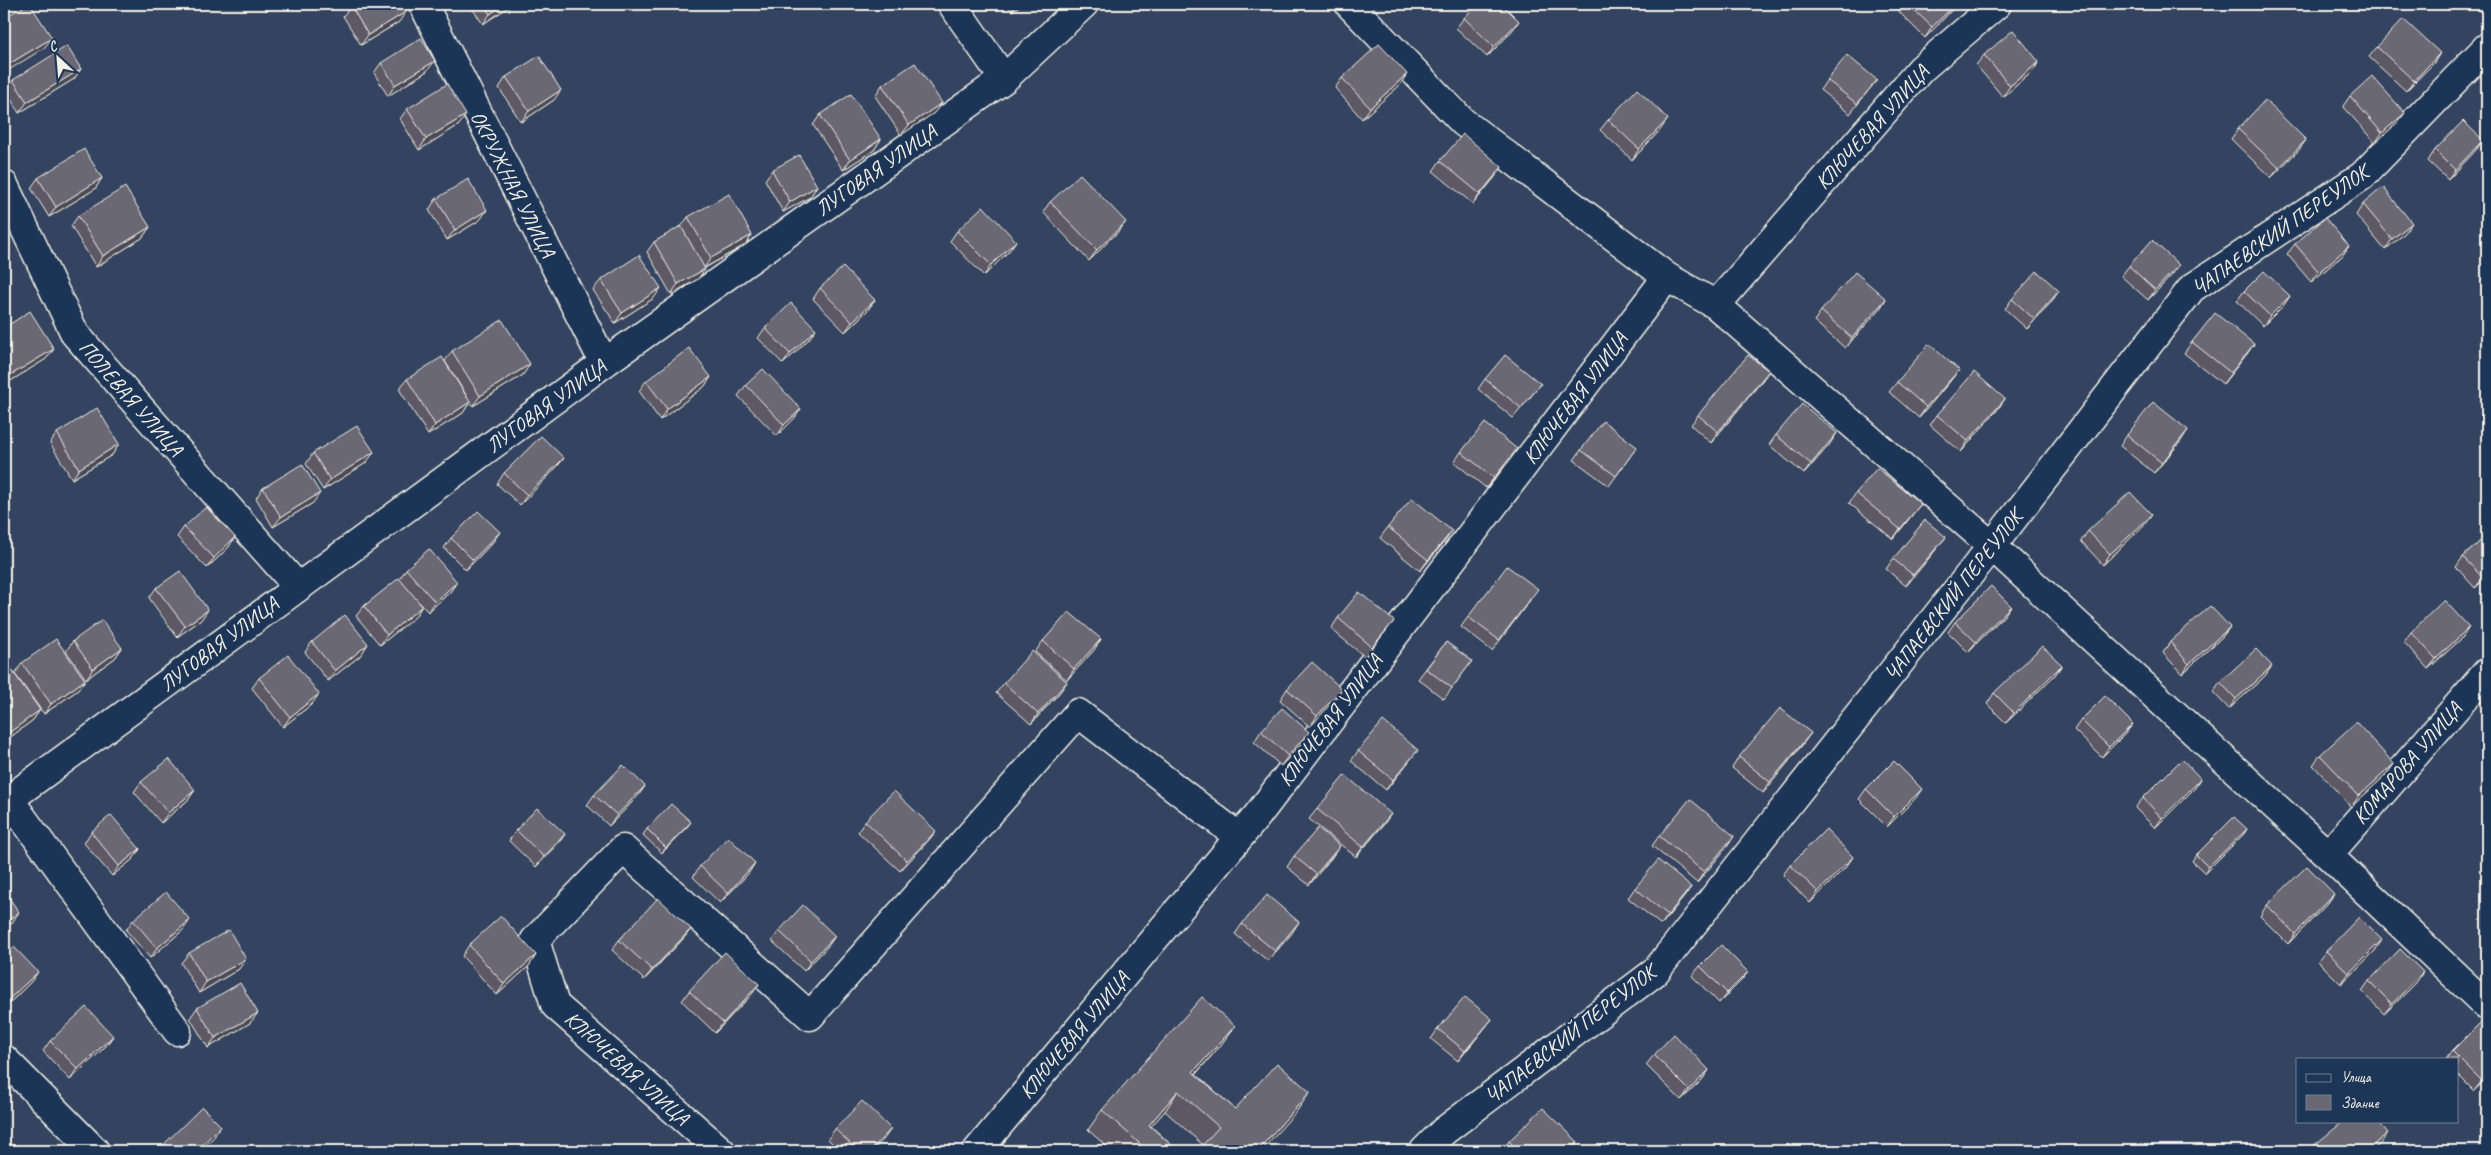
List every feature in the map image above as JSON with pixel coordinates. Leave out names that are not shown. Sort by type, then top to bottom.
[{"type":"street","name":"ОКРУЖНАЯ УЛИЦА","points":[[423,4],[604,363]]},
{"type":"street","points":[[952,4],[1004,79]]},
{"type":"street","name":"ЛУГОВАЯ УЛИЦА","points":[[6,801],[297,586],[604,363],[1004,79],[1084,4]]},
{"type":"street","points":[[1349,4],[1463,122],[1667,277],[1716,304],[1992,546],[2328,855],[2487,1006]]},
{"type":"street","name":"КЛЮЧЕВАЯ УЛИЦА","points":[[1716,304],[1921,69],[1997,4]]},
{"type":"street","name":"ЧАПАЕВСКИЙ ПЕРЕУЛОК","points":[[1424,1151],[1444,1130],[1655,972],[1992,546],[2192,288],[2362,176],[2487,47]]},
{"type":"street","name":"ПОЛЕВАЯ УЛИЦА","points":[[4,184],[75,334],[297,586]]},
{"type":"street","name":"КЛЮЧЕВАЯ УЛИЦА","points":[[977,1151],[1239,837],[1667,277]]},
{"type":"street","name":"КОМАРОВА УЛИЦА","points":[[2328,855],[2487,672]]},
{"type":"street","name":"КЛЮЧЕВАЯ УЛИЦА","points":[[721,1151],[555,1005],[536,940],[623,849],[810,1016],[1078,713],[1239,837]]},
{"type":"street","points":[[6,801],[177,1031]]},
{"type":"street","points":[[4,1059],[95,1151]]},
{"type":"building","points":[[30,4],[52,38],[4,67],[4,18]]},
{"type":"building","points":[[354,4],[401,4],[406,12],[368,35],[351,6]]},
{"type":"building","points":[[483,4],[505,4],[490,14]]},
{"type":"building","points":[[1477,4],[1502,4],[1519,21],[1494,47],[1464,18]]},
{"type":"building","points":[[1908,4],[1956,4],[1932,27]]},
{"type":"building","points":[[2403,19],[2440,53],[2414,81],[2377,47]]},
{"type":"building","points":[[2013,30],[2039,62],[2010,86],[1984,55]]},
{"type":"building","points":[[421,38],[435,61],[395,85],[381,63]]},
{"type":"building","points":[[1379,44],[1407,74],[1370,108],[1342,78]]},
{"type":"building","points":[[67,46],[81,69],[27,102],[13,80]]},
{"type":"building","points":[[1847,55],[1877,80],[1857,104],[1827,80]]},
{"type":"building","points":[[539,56],[561,90],[529,111],[506,77]]},
{"type":"building","points":[[915,63],[942,103],[909,125],[882,85]]},
{"type":"building","points":[[2372,76],[2405,113],[2382,133],[2350,96]]},
{"type":"building","points":[[447,84],[466,115],[426,139],[407,109]]},
{"type":"building","points":[[1637,89],[1668,119],[1639,149],[1608,120]]},
{"type":"building","points":[[851,94],[881,139],[850,160],[820,115]]},
{"type":"building","points":[[2265,100],[2306,140],[2279,168],[2238,129]]},
{"type":"building","points":[[2463,121],[2483,140],[2455,170],[2435,150]]},
{"type":"building","points":[[1463,134],[1502,167],[1480,194],[1440,161]]},
{"type":"building","points":[[84,149],[102,178],[56,207],[38,178]]},
{"type":"building","points":[[799,155],[817,186],[790,202],[772,170]]},
{"type":"building","points":[[1080,174],[1126,222],[1097,250],[1050,202]]},
{"type":"building","points":[[468,179],[487,210],[455,230],[436,199]]},
{"type":"building","points":[[125,187],[150,227],[103,256],[78,216]]},
{"type":"building","points":[[2383,187],[2412,223],[2392,239],[2363,204]]},
{"type":"building","points":[[729,194],[752,235],[711,258],[688,217]]},
{"type":"building","points":[[983,206],[1016,241],[991,265],[957,231]]},
{"type":"building","points":[[2325,218],[2349,246],[2319,272],[2295,244]]},
{"type":"building","points":[[681,226],[705,269],[678,284],[654,242]]},
{"type":"building","points":[[2152,240],[2179,265],[2155,290],[2129,266]]},
{"type":"building","points":[[639,255],[661,288],[622,313],[601,280]]},
{"type":"building","points":[[843,267],[875,300],[852,322],[820,288]]},
{"type":"building","points":[[2037,271],[2059,291],[2034,319],[2012,299]]},
{"type":"building","points":[[2264,271],[2290,296],[2270,316],[2244,291]]},
{"type":"building","points":[[1855,272],[1886,299],[1852,338],[1821,311]]},
{"type":"building","points":[[791,303],[816,329],[790,354],[765,328]]},
{"type":"building","points":[[30,311],[54,349],[9,376],[4,368],[4,328]]},
{"type":"building","points":[[2215,313],[2254,344],[2231,373],[2192,342]]},
{"type":"building","points":[[502,320],[530,364],[480,396],[452,351]]},
{"type":"building","points":[[1929,344],[1959,370],[1926,407],[1897,382]]},
{"type":"building","points":[[689,348],[711,377],[667,409],[646,381]]},
{"type":"building","points":[[1505,355],[1541,384],[1521,408],[1485,379]]},
{"type":"building","points":[[1748,355],[1769,371],[1718,432],[1698,415]]},
{"type":"building","points":[[442,357],[470,402],[435,425],[407,379]]},
{"type":"building","points":[[763,369],[801,409],[784,425],[746,385]]},
{"type":"building","points":[[1974,372],[2005,399],[1968,441],[1937,415]]},
{"type":"building","points":[[2153,402],[2188,430],[2162,463],[2127,435]]},
{"type":"building","points":[[1802,404],[1837,433],[1811,464],[1776,435]]},
{"type":"building","points":[[97,408],[119,444],[79,469],[57,433]]},
{"type":"building","points":[[1603,421],[1637,447],[1616,476],[1581,450]]},
{"type":"building","points":[[1485,423],[1517,449],[1494,478],[1461,452]]},
{"type":"building","points":[[357,426],[374,452],[330,480],[313,453]]},
{"type":"building","points":[[541,436],[564,458],[527,495],[504,473]]},
{"type":"building","points":[[302,464],[320,493],[281,517],[263,488]]},
{"type":"building","points":[[1877,468],[1921,504],[1900,529],[1856,493]]},
{"type":"building","points":[[2130,492],[2152,515],[2110,554],[2088,531]]},
{"type":"building","points":[[1412,498],[1452,531],[1428,560],[1388,527]]},
{"type":"building","points":[[206,507],[235,537],[214,558],[184,527]]},
{"type":"building","points":[[478,511],[500,532],[473,560],[451,538]]},
{"type":"building","points":[[1925,520],[1946,537],[1913,575],[1893,559]]},
{"type":"building","points":[[2487,535],[2487,574],[2483,578],[2463,557]]},
{"type":"building","points":[[429,549],[457,582],[435,602],[406,569]]},
{"type":"building","points":[[1507,566],[1538,589],[1499,640],[1468,617]]},
{"type":"building","points":[[180,571],[208,610],[185,626],[156,588]]},
{"type":"building","points":[[399,578],[422,606],[387,635],[364,606]]},
{"type":"building","points":[[1991,586],[2011,606],[1976,642],[1955,622]]},
{"type":"building","points":[[1359,592],[1394,621],[1372,647],[1338,618]]},
{"type":"building","points":[[2444,600],[2469,627],[2436,659],[2411,632]]},
{"type":"building","points":[[2210,606],[2230,627],[2189,664],[2170,642]]},
{"type":"building","points":[[1069,612],[1101,639],[1074,669],[1043,641]]},
{"type":"building","points":[[345,615],[368,644],[335,671],[312,642]]},
{"type":"building","points":[[102,620],[122,648],[93,669],[73,641]]},
{"type":"building","points":[[56,639],[85,680],[51,704],[22,663]]},
{"type":"building","points":[[1446,642],[1472,661],[1452,688],[1426,669]]},
{"type":"building","points":[[2042,646],[2062,665],[2014,713],[1994,693]]},
{"type":"building","points":[[2256,649],[2272,666],[2236,699],[2220,682]]},
{"type":"building","points":[[1032,651],[1067,682],[1038,714],[1004,683]]},
{"type":"building","points":[[288,655],[319,694],[290,717],[259,678]]},
{"type":"building","points":[[1312,662],[1342,689],[1317,716],[1287,689]]},
{"type":"building","points":[[9,666],[40,710],[10,732],[4,724],[4,670]]},
{"type":"building","points":[[2105,696],[2133,724],[2109,747],[2081,720]]},
{"type":"building","points":[[1282,708],[1309,732],[1288,756],[1261,731]]},
{"type":"building","points":[[1780,708],[1811,733],[1770,782],[1739,757]]},
{"type":"building","points":[[1383,721],[1418,750],[1393,780],[1358,751]]},
{"type":"building","points":[[2356,722],[2394,764],[2359,796],[2320,755]]},
{"type":"building","points":[[169,759],[195,790],[168,813],[141,782]]},
{"type":"building","points":[[2182,759],[2201,779],[2162,818],[2143,798]]},
{"type":"building","points":[[1894,761],[1922,789],[1894,817],[1866,789]]},
{"type":"building","points":[[623,765],[645,786],[617,815],[594,795]]},
{"type":"building","points":[[1345,775],[1391,814],[1363,847],[1317,809]]},
{"type":"building","points":[[894,791],[936,831],[907,861],[865,821]]},
{"type":"building","points":[[1690,799],[1734,836],[1704,872],[1659,836]]},
{"type":"building","points":[[671,804],[691,822],[666,848],[647,829]]},
{"type":"building","points":[[537,808],[565,834],[544,857],[516,830]]},
{"type":"building","points":[[111,815],[140,849],[119,866],[91,832]]},
{"type":"building","points":[[2234,817],[2247,829],[2208,867],[2196,855]]},
{"type":"building","points":[[1318,828],[1340,846],[1316,874],[1294,856]]},
{"type":"building","points":[[1826,829],[1853,857],[1818,892],[1790,865]]},
{"type":"building","points":[[728,837],[755,863],[728,893],[700,866]]},
{"type":"building","points":[[1658,860],[1691,887],[1668,915],[1635,888]]},
{"type":"building","points":[[2307,866],[2334,894],[2295,934],[2267,905]]},
{"type":"building","points":[[4,891],[19,912],[4,924]]},
{"type":"building","points":[[166,892],[190,920],[157,948],[133,920]]},
{"type":"building","points":[[1267,895],[1299,922],[1275,951],[1242,924]]},
{"type":"building","points":[[658,898],[691,929],[652,970],[619,940]]},
{"type":"building","points":[[803,905],[835,936],[811,961],[779,931]]},
{"type":"building","points":[[501,916],[536,955],[504,984],[469,945]]},
{"type":"building","points":[[2359,917],[2382,940],[2349,973],[2326,951]]},
{"type":"building","points":[[229,930],[246,959],[206,982],[189,953]]},
{"type":"building","points":[[1721,945],[1748,972],[1727,993],[1700,966]]},
{"type":"building","points":[[14,947],[38,972],[7,1001],[4,997],[4,957]]},
{"type":"building","points":[[2400,949],[2423,972],[2392,1004],[2369,981]]},
{"type":"building","points":[[725,952],[759,984],[723,1023],[689,991]]},
{"type":"building","points":[[240,983],[258,1013],[215,1038],[197,1008]]},
{"type":"building","points":[[1202,997],[1235,1026],[1193,1072],[1235,1109],[1277,1063],[1310,1092],[1257,1151],[1197,1151],[1219,1127],[1178,1091],[1149,1125],[1178,1151],[1148,1151],[1102,1110]]},
{"type":"building","points":[[1465,997],[1492,1019],[1465,1051],[1438,1029]]},
{"type":"building","points":[[86,1007],[113,1036],[78,1069],[50,1041]]},
{"type":"building","points":[[2487,1016],[2487,1075],[2482,1081],[2452,1051]]},
{"type":"building","points":[[1674,1034],[1709,1070],[1689,1090],[1654,1055]]},
{"type":"building","points":[[862,1101],[891,1129],[870,1151],[858,1151],[835,1129]]},
{"type":"building","points":[[202,1107],[221,1126],[196,1151],[157,1151]]},
{"type":"building","points":[[1543,1108],[1578,1142],[1569,1151],[1519,1151],[1509,1141]]},
{"type":"building","points":[[2343,1122],[2379,1122],[2388,1133],[2366,1151],[2316,1151],[2312,1147]]}]
